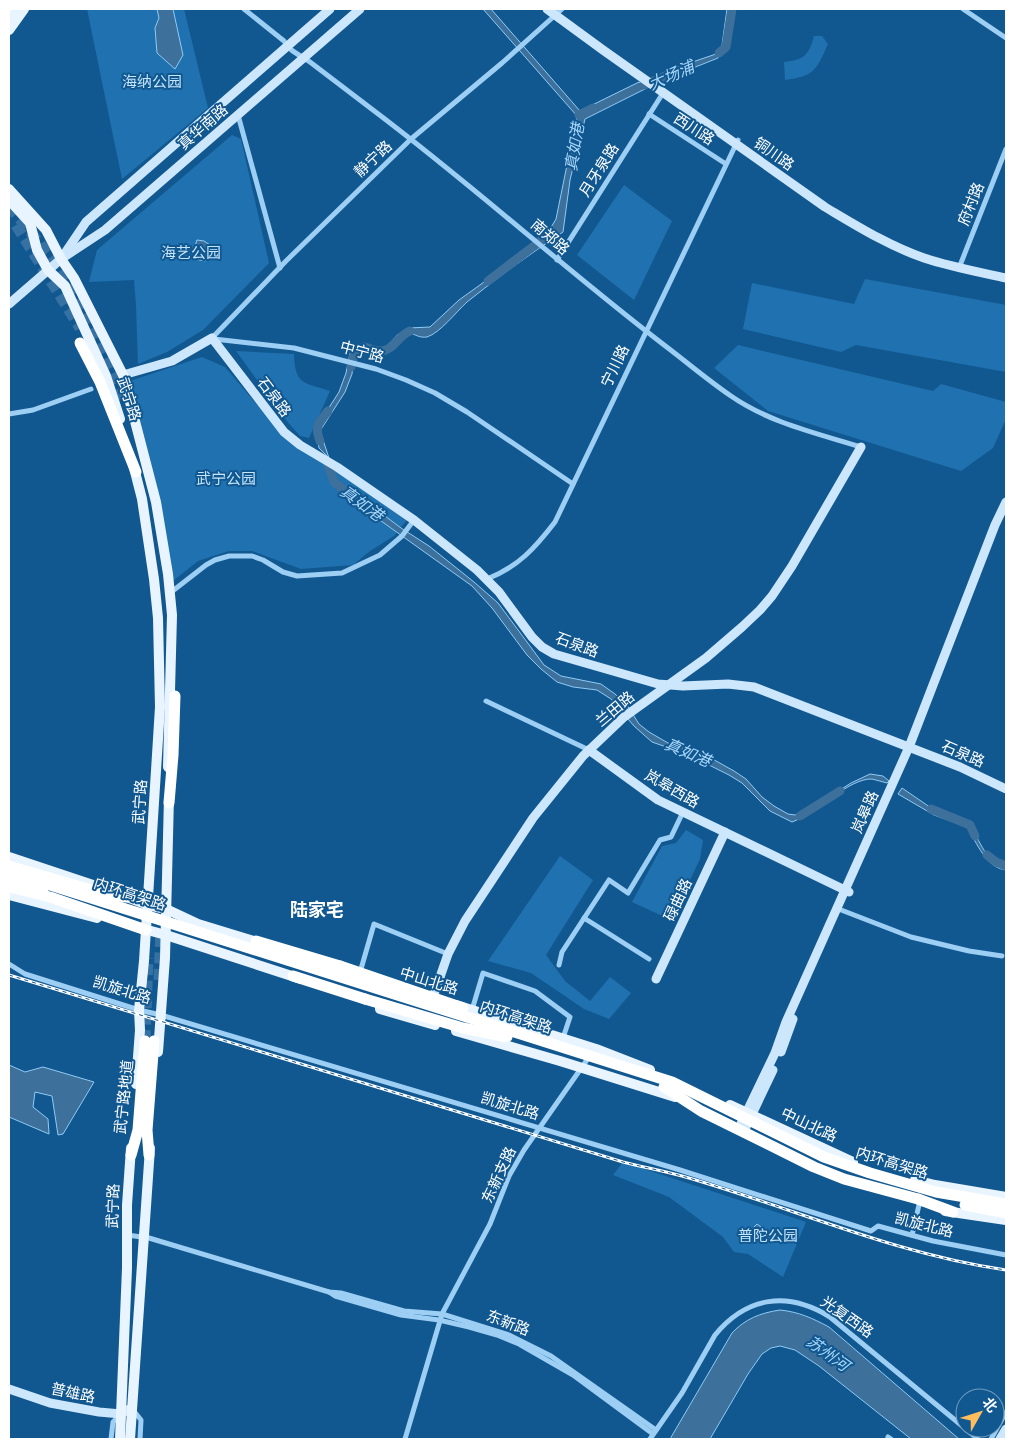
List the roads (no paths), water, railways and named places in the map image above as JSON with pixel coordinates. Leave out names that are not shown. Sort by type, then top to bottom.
[{"type":"highway","points":[[80,342],[100,382],[136,472]]},
{"type":"highway","points":[[169,803],[175,696]]},
{"type":"highway","points":[[9,866],[105,894],[126,897]]},
{"type":"highway","name":"内环高架路","points":[[9,872],[672,1082],[824,1157],[870,1173],[936,1192],[1006,1204]]},
{"type":"highway","name":"内环高架路","points":[[9,881],[59,895],[664,1087],[702,1103],[832,1167],[867,1179],[933,1200],[1006,1213]]},
{"type":"highway","points":[[9,887],[50,897],[146,930]]},
{"type":"highway","points":[[256,941],[340,966],[531,1032],[577,1052]]},
{"type":"highway","points":[[293,976],[463,1028],[508,1037]]},
{"type":"highway","name":"武宁路地道","points":[[131,1155],[138,1130],[149,1041],[147,1130],[149,1155]]},
{"type":"highway","points":[[664,1087],[701,1111],[814,1167],[844,1179],[953,1212]]},
{"type":"main road","points":[[9,16],[14,9]]},
{"type":"main road","points":[[9,30],[24,9]]},
{"type":"main road","name":"真华南路","points":[[61,259],[86,222],[330,9]]},
{"type":"main road","name":"真华南路","points":[[9,304],[61,259],[105,230],[360,9]]},
{"type":"main road","name":"铜川路","points":[[547,9],[558,11],[659,88],[858,222],[890,239],[924,253],[960,266],[1006,278]]},
{"type":"main road","points":[[9,188],[46,230],[61,259]]},
{"type":"main road","name":"武宁路","points":[[9,200],[30,223],[37,250],[48,270],[65,286],[106,376],[136,472],[154,579],[160,663],[160,725],[139,1010],[140,1030],[127,1235],[121,1414],[125,1435]]},
{"type":"main road","name":"武宁路","points":[[61,259],[74,278],[123,375],[156,502],[163,539],[172,616],[167,754],[169,803],[166,935],[131,1408],[125,1435]]},
{"type":"main road","name":"铜川路","points":[[960,266],[1006,273]]},
{"type":"main road","points":[[123,375],[172,361],[212,338]]},
{"type":"main road","name":"石泉路","points":[[212,338],[284,432],[300,446],[337,467],[487,579],[499,592],[532,637],[542,647],[554,654],[646,682],[669,686],[728,684],[754,687],[973,773],[1006,789]]},
{"type":"main road","name":"兰田路","points":[[424,1022],[448,954],[472,909],[523,833],[589,750],[634,709],[669,686],[721,646],[748,622],[772,596],[792,566],[861,447]]},
{"type":"main road","name":"岚皋路","points":[[911,748],[995,525],[1006,502]]},
{"type":"main road","name":"岚皋路","points":[[742,1130],[775,1053],[786,1022],[911,748],[1006,512]]},
{"type":"main road","name":"岚皋西路","points":[[589,750],[650,795],[847,890]]},
{"type":"main road","name":"碌曲路","points":[[656,979],[725,832]]},
{"type":"main road","name":"中山北路","points":[[9,857],[78,879],[148,905],[166,909],[198,924],[615,1055],[750,1114],[852,1162],[935,1186],[1006,1197]]},
{"type":"main road","points":[[9,895],[166,935],[293,976],[376,1008],[582,1068],[680,1099],[856,1184],[919,1202]]},
{"type":"main road","points":[[953,1212],[1006,1220]]},
{"type":"main road","name":"普雄路","points":[[9,1389],[31,1398],[69,1408],[121,1414]]},
{"type":"main road","points":[[121,1414],[131,1408]]},
{"type":"main road","points":[[1000,1439],[1006,1429]]},
{"type":"street","name":"南郑路","points":[[244,9],[284,41],[287,47],[411,139],[547,252],[731,396],[759,413],[788,425],[861,447]]},
{"type":"street","points":[[962,9],[1006,38]]},
{"type":"street","name":"静宁路","points":[[212,338],[411,139],[522,45],[558,11]]},
{"type":"street","name":"月牙泉路","points":[[557,260],[649,114],[659,88]]},
{"type":"street","name":"西川路","points":[[649,114],[726,164]]},
{"type":"street","points":[[238,115],[280,268]]},
{"type":"street","name":"宁川路","points":[[487,579],[518,562],[537,546],[555,522],[737,142]]},
{"type":"street","name":"府村路","points":[[960,266],[1006,149]]},
{"type":"street","name":"中宁路","points":[[212,338],[273,344],[356,364],[406,380],[435,393],[494,429],[573,484]]},
{"type":"street","points":[[9,414],[33,410],[90,389]]},
{"type":"street","points":[[170,593],[206,565],[214,560],[229,556],[252,556],[283,572],[297,576],[342,573],[380,555],[402,536],[411,524]]},
{"type":"street","name":"岚皋西路","points":[[486,701],[589,750]]},
{"type":"street","points":[[559,965],[562,952],[609,880],[628,893],[660,840],[671,837],[683,812]]},
{"type":"street","points":[[839,909],[912,937],[1002,956]]},
{"type":"street","points":[[584,918],[649,959]]},
{"type":"street","points":[[361,969],[375,921],[448,954]]},
{"type":"street","name":"凯旋北路","points":[[9,964],[25,974],[139,1010],[680,1170],[871,1231],[878,1226],[933,1241],[1006,1255]]},
{"type":"street","points":[[472,1010],[484,973],[528,988],[570,1017],[564,1038]]},
{"type":"street","name":"东新支路","points":[[405,1439],[440,1317],[490,1224],[515,1165],[538,1128],[596,1049]]},
{"type":"street","points":[[912,1235],[919,1202]]},
{"type":"street","name":"东新路","points":[[127,1235],[143,1237],[401,1315],[440,1317],[497,1335],[519,1344],[573,1375],[653,1434]]},
{"type":"street","name":"光复西路","points":[[653,1434],[682,1393],[722,1326],[744,1309],[755,1304],[777,1301],[804,1304],[830,1317],[978,1439]]},
{"type":"street","points":[[131,1408],[141,1420],[140,1439]]},
{"type":"street","points":[[991,1439],[1006,1412]]},
{"type":"street","points":[[111,1439],[113,1422],[121,1414]]},
{"type":"water","points":[[157,9],[173,9],[183,55],[175,69],[157,53],[155,28],[159,18]]},
{"type":"water","points":[[483,9],[491,9],[580,111],[639,82],[647,88],[585,119],[570,180],[563,232],[467,302],[432,335],[422,337],[409,332],[382,354],[365,347],[354,354],[352,374],[345,392],[320,431],[329,458],[319,448],[316,431],[339,392],[346,373],[350,353],[363,344],[383,349],[397,335],[409,328],[430,327],[459,300],[544,239],[556,219],[577,116]]},
{"type":"water","points":[[727,9],[732,9],[726,47],[718,58],[673,76],[661,78],[657,76],[716,54],[722,45]]},
{"type":"water","points":[[197,240],[204,241],[213,247],[213,253],[205,261],[195,259],[194,249]]},
{"type":"water","points":[[324,465],[329,467],[334,482],[361,498],[429,546],[498,603],[544,665],[561,676],[601,684],[627,705],[639,724],[649,732],[668,743],[709,757],[734,771],[746,779],[762,797],[788,814],[795,815],[810,809],[851,783],[870,774],[883,776],[889,781],[887,783],[872,779],[853,784],[811,812],[792,822],[770,811],[742,783],[729,775],[689,755],[652,742],[634,726],[611,699],[597,690],[573,687],[557,682],[527,655],[492,608],[472,586],[356,503],[333,483]]},
{"type":"water","points":[[902,788],[937,812],[970,825],[989,857],[999,865],[1006,867],[1006,870],[993,865],[988,860],[967,827],[934,815],[898,794]]},
{"type":"water","points":[[9,1065],[25,1072],[43,1067],[94,1082],[63,1134],[58,1135],[52,1096],[35,1092],[33,1107],[48,1119],[49,1134],[9,1117]]},
{"type":"water","points":[[757,1224],[769,1233],[772,1239],[765,1240],[758,1236],[752,1229]]},
{"type":"water","name":"苏州河","points":[[780,1310],[793,1312],[829,1327],[955,1436],[955,1438],[959,1439],[911,1439],[819,1366],[795,1350],[780,1346],[771,1348],[762,1354],[748,1374],[710,1439],[670,1439],[732,1333],[753,1317]]},
{"type":"waterway","name":"大场浦","points":[[719,53],[726,47],[732,9]]},
{"type":"waterway","name":"大场浦","points":[[644,85],[671,74]]},
{"type":"waterway","name":"大场浦","points":[[579,115],[593,108]]},
{"type":"waterway","name":"真如港","points":[[488,281],[551,233]]},
{"type":"waterway","name":"真如港","points":[[351,367],[354,354],[364,347],[384,351],[410,331]]},
{"type":"waterway","name":"真如港","points":[[320,441],[317,432],[318,425],[328,411]]},
{"type":"waterway","name":"真如港","points":[[328,465],[334,482],[343,489]]},
{"type":"waterway","name":"真如港","points":[[800,816],[840,791]]},
{"type":"waterway","name":"真如港","points":[[931,809],[970,825],[975,836]]},
{"type":"waterway","name":"真如港","points":[[987,855],[996,862],[1006,866]]},
{"type":"tunnel","points":[[9,206],[51,257],[89,319],[125,401]]},
{"type":"tunnel","points":[[16,225],[80,328]]},
{"type":"tunnel","points":[[159,980],[161,929]]},
{"type":"tunnel","points":[[145,1041],[148,958]]},
{"type":"railway","points":[[9,975],[623,1162],[723,1188],[843,1229],[923,1253],[964,1263],[1006,1270]]},
{"type":"district","name":"陆家宅","points":[[317,910]]},
{"type":"park label","name":"海纳公园","points":[[152,82]]},
{"type":"park label","name":"海艺公园","points":[[191,253]]},
{"type":"park label","name":"武宁公园","points":[[226,479]]},
{"type":"park label","name":"普陀公园","points":[[768,1236]]}]
